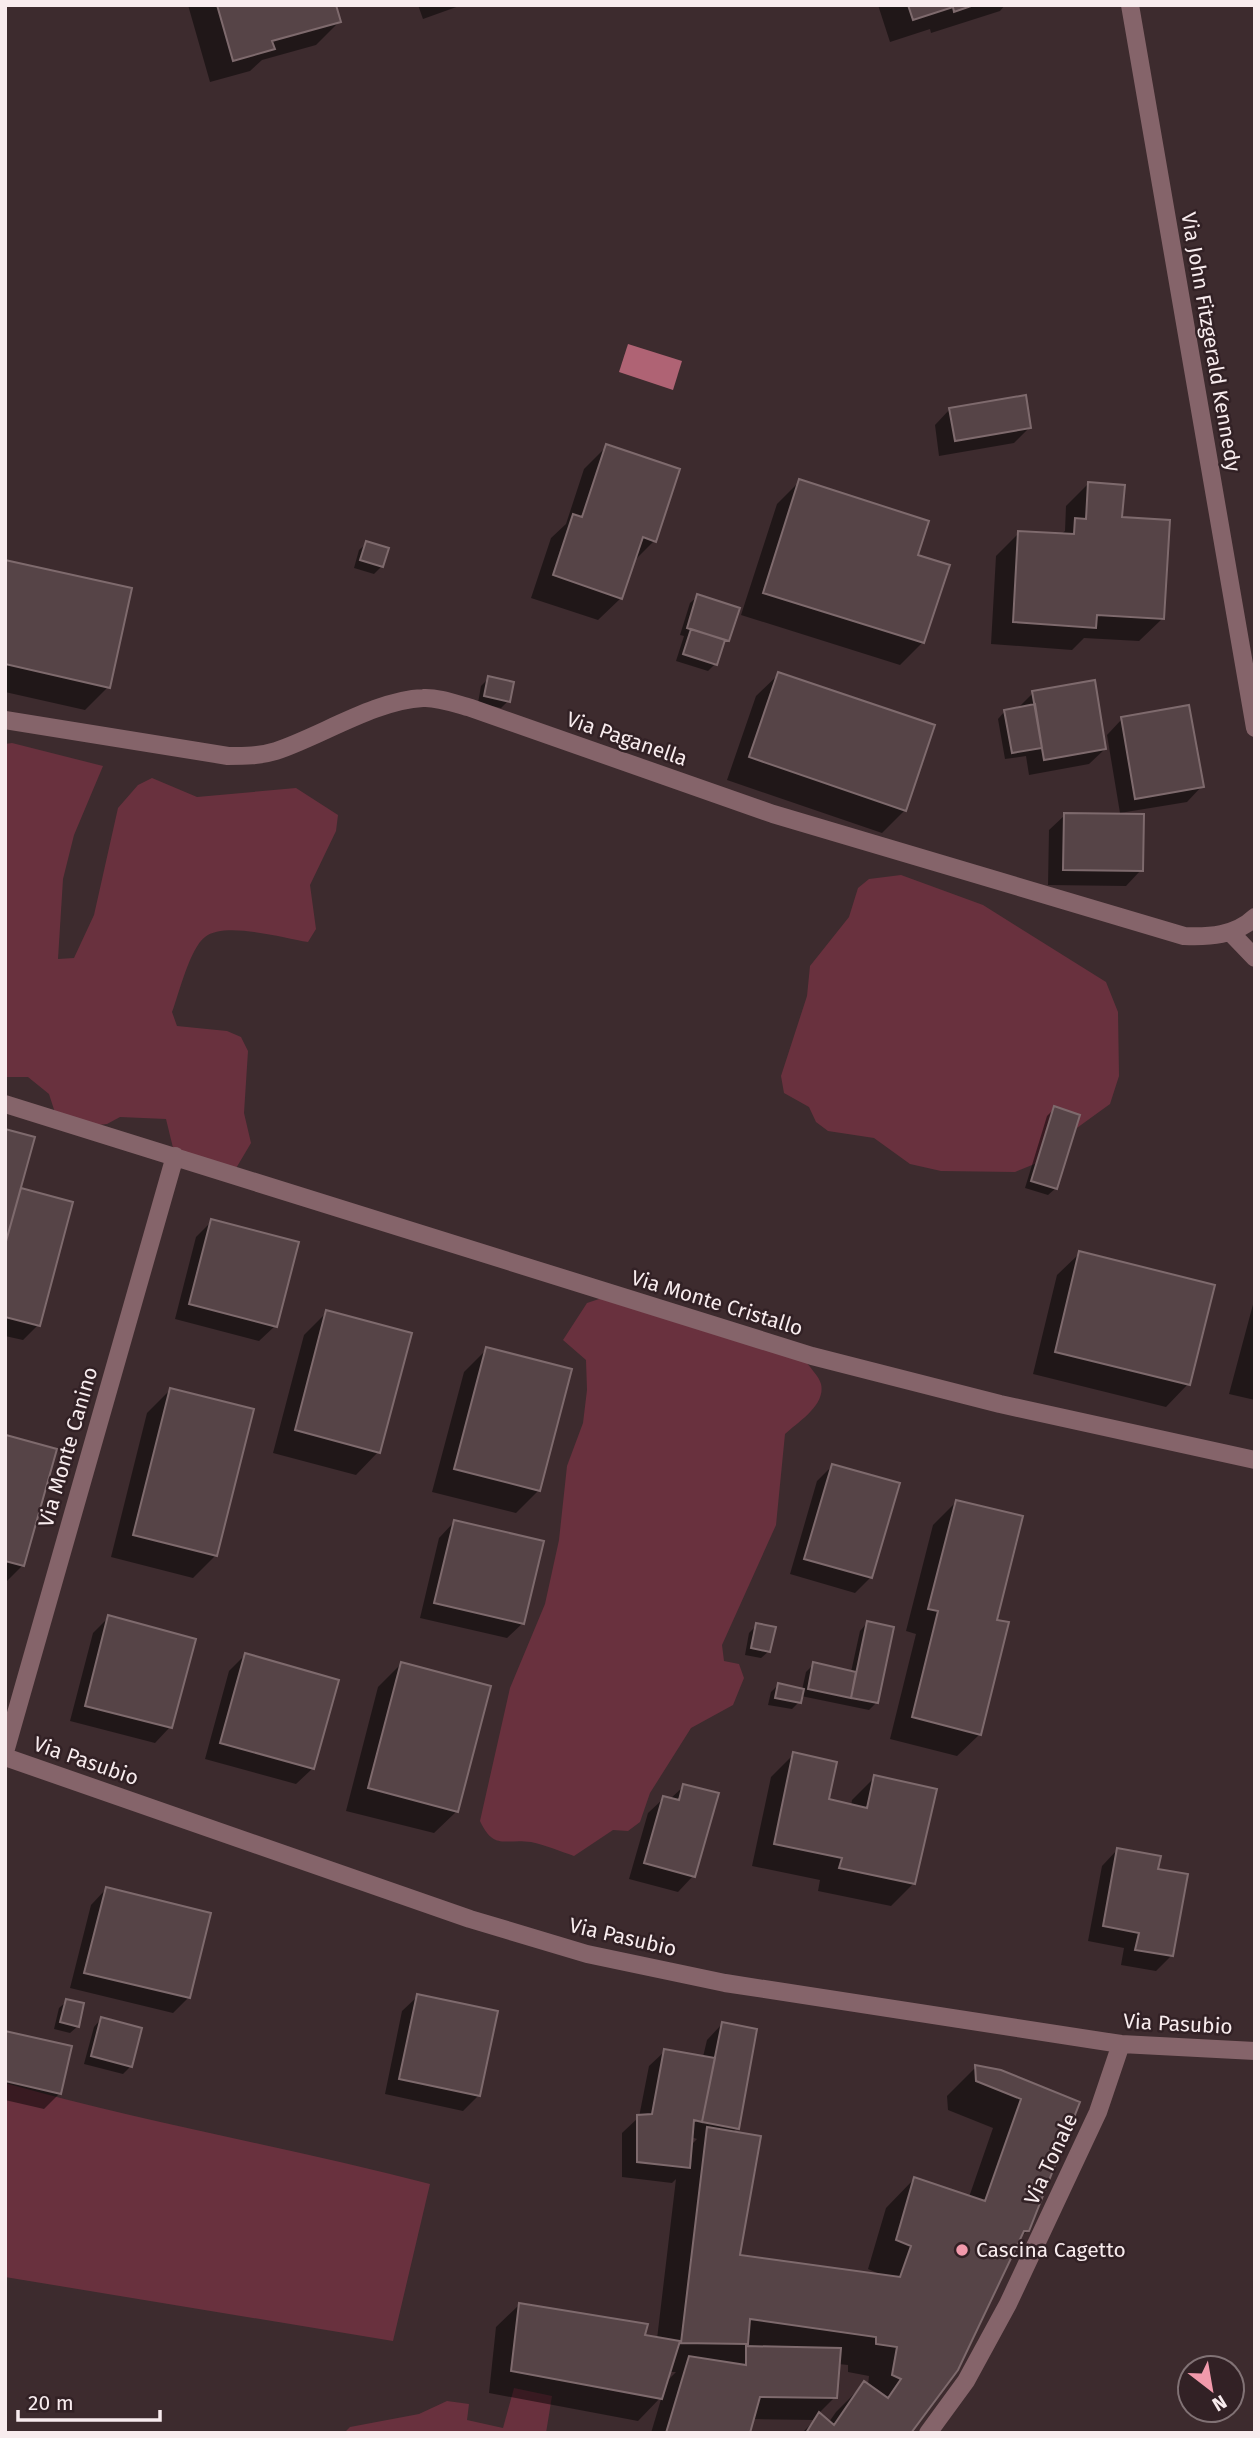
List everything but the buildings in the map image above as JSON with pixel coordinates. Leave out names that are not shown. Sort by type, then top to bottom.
[{"type":"street","name":"Via John Fitzgerald Kennedy","points":[[1130,5],[1255,728]]},
{"type":"street","name":"Via Paganella","points":[[5,720],[214,754],[253,756],[274,752],[385,706],[427,698],[471,708],[773,814],[1184,936],[1211,937],[1230,932]]},
{"type":"street","points":[[1255,917],[1230,932],[1255,958]]},
{"type":"street","name":"Via Monte Cristallo","points":[[5,1104],[812,1356],[1000,1404],[1255,1460]]},
{"type":"street","name":"Via Monte Canino","points":[[5,1752],[175,1156]]},
{"type":"street","name":"Via Pasubio","points":[[5,1757],[470,1919],[587,1954],[725,1983],[1121,2044],[1255,2051]]},
{"type":"street","name":"Via Tonale","points":[[928,2433],[966,2381],[1008,2304],[1098,2112],[1121,2044]]},
{"type":"shaded area","points":[[628,344],[682,361],[673,390],[619,372]]},
{"type":"shaded area","points":[[12,743],[103,766],[74,835],[63,879],[58,959],[74,958],[94,915],[118,808],[138,785],[152,778],[197,797],[296,788],[338,815],[336,831],[310,885],[316,929],[308,942],[240,930],[214,932],[205,937],[194,951],[172,1012],[177,1026],[227,1031],[241,1037],[248,1051],[244,1113],[251,1143],[235,1170],[175,1156],[166,1119],[120,1117],[107,1124],[73,1128],[58,1122],[49,1094],[28,1077],[5,1077],[5,744]]},
{"type":"shaded area","points":[[901,875],[983,905],[1106,982],[1118,1012],[1119,1076],[1110,1104],[1063,1138],[1042,1161],[1015,1172],[941,1171],[910,1164],[874,1138],[828,1131],[816,1122],[809,1107],[784,1093],[781,1076],[807,996],[810,966],[849,917],[858,888],[869,879]]},
{"type":"shaded area","points":[[608,1296],[805,1360],[820,1381],[821,1392],[810,1412],[785,1434],[776,1525],[722,1645],[724,1661],[739,1664],[744,1678],[733,1705],[691,1728],[650,1793],[640,1822],[628,1831],[613,1830],[574,1856],[531,1842],[495,1840],[480,1821],[510,1688],[545,1604],[559,1540],[567,1466],[583,1423],[587,1390],[586,1360],[563,1340],[587,1303]]},
{"type":"shaded area","points":[[5,2083],[430,2184],[393,2341],[5,2277]]},
{"type":"shaded area","points":[[514,2388],[552,2396],[546,2433],[344,2433],[350,2427],[419,2414],[447,2401],[469,2404],[467,2420],[503,2428]]},
{"type":"place","name":"Cascina Cagetto","points":[[962,2250]]}]
